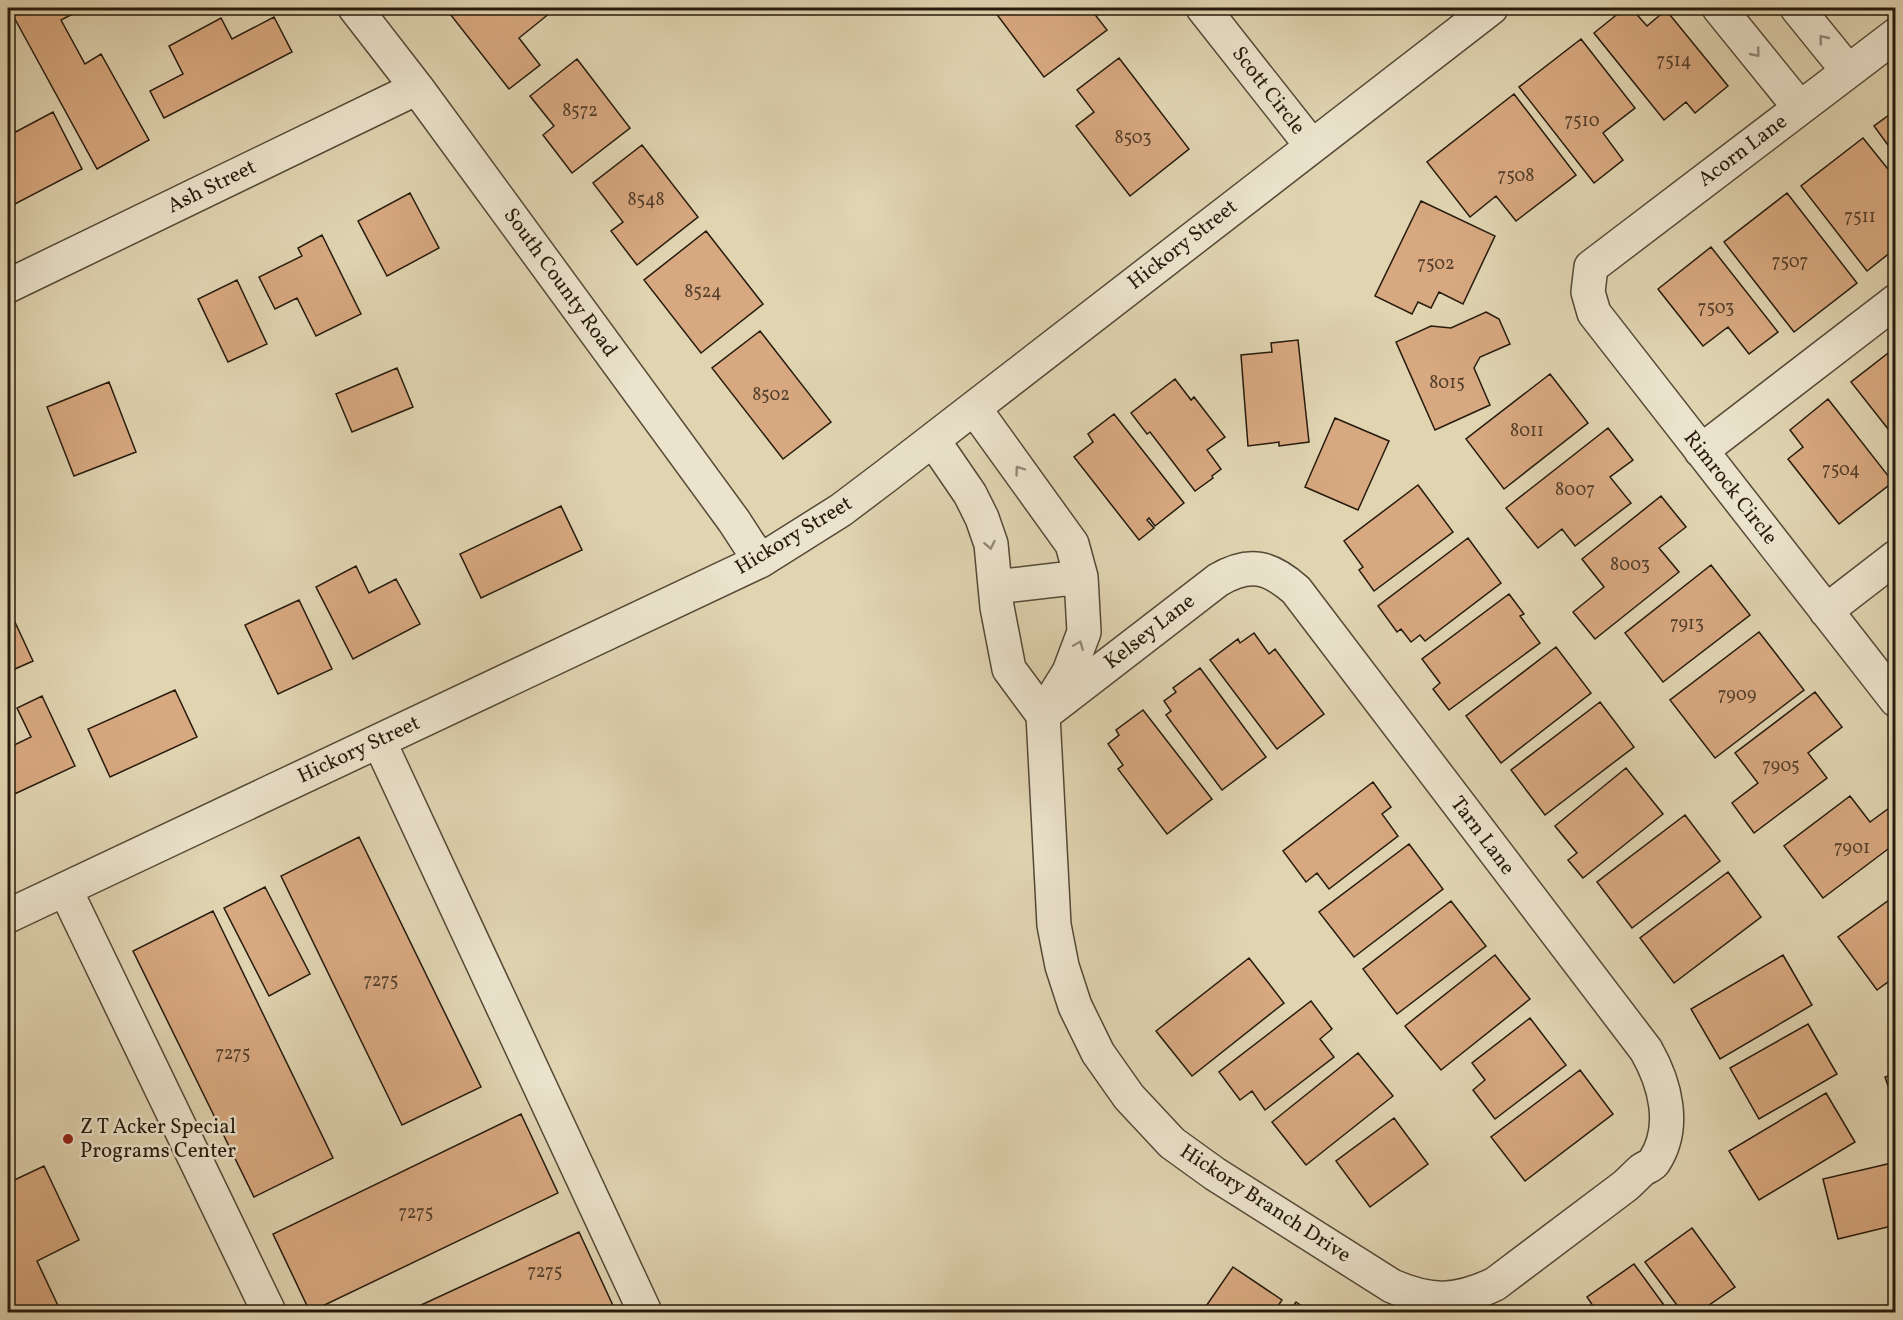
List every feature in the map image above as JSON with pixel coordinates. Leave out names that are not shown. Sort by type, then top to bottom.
[{"type":"street","name":"South County Road","points":[[355,8],[417,88],[734,521],[760,561]]},
{"type":"street","name":"Scott Circle","points":[[1203,8],[1311,146]]},
{"type":"street","name":"Hickory Street","points":[[8,916],[760,561],[841,510],[1491,8]]},
{"type":"street","points":[[1719,8],[1800,108]]},
{"type":"street","points":[[1797,8],[1848,71]]},
{"type":"street","name":"Acorn Lane","points":[[1591,267],[1896,35]]},
{"type":"street","name":"Ash Street","points":[[8,286],[417,88]]},
{"type":"street","name":"Rimrock Circle","points":[[1591,267],[1588,292],[1594,313],[1896,700]]},
{"type":"street","points":[[1701,451],[1896,301]]},
{"type":"street","points":[[933,440],[970,494],[982,518],[991,544],[995,587],[1009,669],[1043,715],[1069,672],[1084,632],[1081,576],[1072,544],[974,408]]},
{"type":"street","points":[[1826,611],[1896,557]]},
{"type":"street","name":"Kelsey Lane","points":[[1043,715],[1218,580],[1241,569],[1265,570]]},
{"type":"street","name":"Tarn Lane","points":[[1265,570],[1280,576],[1296,590],[1646,1050],[1663,1084],[1666,1121]]},
{"type":"street","points":[[995,587],[1081,576]]},
{"type":"street","name":"Hickory Branch Drive","points":[[1043,715],[1054,925],[1062,966],[1075,1006],[1098,1053],[1129,1097],[1172,1143],[1215,1174],[1392,1286],[1424,1298],[1452,1299],[1474,1294],[1495,1284],[1625,1186],[1643,1169],[1653,1164],[1662,1143],[1666,1121]]},
{"type":"street","points":[[380,741],[645,1312]]},
{"type":"street","points":[[64,890],[269,1312]]},
{"type":"building","points":[[16,8],[84,8],[61,20],[85,64],[101,54],[149,140],[97,169],[10,10]]},
{"type":"building","points":[[458,8],[546,8],[550,13],[519,38],[540,65],[509,89],[450,14]]},
{"type":"building","points":[[992,8],[1090,8],[1107,30],[1044,77]]},
{"type":"building","points":[[1625,8],[1631,8],[1647,26],[1666,10],[1728,86],[1695,113],[1686,102],[1664,120],[1594,33]]},
{"type":"building","points":[[274,17],[292,52],[164,118],[150,91],[183,74],[169,46],[221,18],[232,39]]},
{"type":"building","points":[[1581,39],[1635,108],[1603,133],[1623,160],[1594,183],[1519,87]]},
{"type":"building","points":[[1119,58],[1189,149],[1130,196],[1076,126],[1094,112],[1077,90]]},
{"type":"building","points":[[577,59],[630,128],[572,173],[543,135],[554,126],[530,96]]},
{"type":"building","points":[[1514,94],[1576,175],[1516,221],[1496,196],[1470,217],[1427,162]]},
{"type":"building","points":[[1896,110],[1896,150],[1893,152],[1874,126]]},
{"type":"building","points":[[53,112],[82,169],[15,204],[8,188],[8,136]]},
{"type":"building","points":[[1863,138],[1896,179],[1896,248],[1867,271],[1801,186]]},
{"type":"building","points":[[642,145],[698,217],[637,265],[611,231],[623,222],[593,183]]},
{"type":"building","points":[[410,193],[439,248],[387,276],[358,221]]},
{"type":"building","points":[[1787,193],[1857,283],[1794,332],[1724,242]]},
{"type":"building","points":[[1421,201],[1495,236],[1463,304],[1439,292],[1431,308],[1418,302],[1412,314],[1375,296]]},
{"type":"building","points":[[706,231],[763,304],[701,353],[644,280]]},
{"type":"building","points":[[322,235],[361,314],[316,336],[297,298],[275,309],[259,277],[302,256],[298,248]]},
{"type":"building","points":[[1711,247],[1778,332],[1749,354],[1728,327],[1703,346],[1658,289]]},
{"type":"building","points":[[237,280],[267,344],[228,362],[198,299]]},
{"type":"building","points":[[1486,312],[1499,319],[1510,344],[1480,357],[1474,368],[1490,405],[1435,430],[1396,342],[1431,326],[1451,328]]},
{"type":"building","points":[[760,331],[831,422],[783,459],[712,368]]},
{"type":"building","points":[[1298,340],[1309,442],[1279,446],[1279,442],[1248,446],[1241,355],[1272,352],[1271,343]]},
{"type":"building","points":[[1896,347],[1896,439],[1851,382]]},
{"type":"building","points":[[397,368],[413,407],[352,432],[336,394]]},
{"type":"building","points":[[1550,374],[1588,423],[1504,489],[1466,439]]},
{"type":"building","points":[[1175,379],[1191,400],[1194,397],[1225,437],[1207,450],[1221,469],[1195,491],[1150,432],[1147,434],[1131,413]]},
{"type":"building","points":[[109,382],[136,452],[74,476],[47,407]]},
{"type":"building","points":[[1828,399],[1893,482],[1839,524],[1788,459],[1803,447],[1790,430]]},
{"type":"building","points":[[1114,414],[1184,503],[1155,526],[1149,518],[1147,520],[1154,528],[1139,540],[1074,457],[1093,442],[1088,434]]},
{"type":"building","points":[[1335,418],[1389,441],[1358,510],[1305,487]]},
{"type":"building","points":[[1608,428],[1633,460],[1610,477],[1631,503],[1575,546],[1562,529],[1538,548],[1506,508]]},
{"type":"building","points":[[1418,485],[1453,532],[1374,591],[1359,570],[1363,567],[1344,541]]},
{"type":"building","points":[[1661,496],[1686,527],[1659,548],[1679,572],[1595,639],[1573,612],[1604,587],[1582,559]]},
{"type":"building","points":[[561,506],[582,550],[481,598],[460,554]]},
{"type":"building","points":[[1468,538],[1501,583],[1425,641],[1420,635],[1411,642],[1401,629],[1397,632],[1378,606]]},
{"type":"building","points":[[1711,565],[1750,615],[1663,682],[1625,633]]},
{"type":"building","points":[[356,566],[369,593],[396,579],[420,624],[353,659],[316,587]]},
{"type":"building","points":[[1509,594],[1524,614],[1520,616],[1540,643],[1449,710],[1433,689],[1440,683],[1422,659]]},
{"type":"building","points":[[299,600],[332,669],[278,694],[245,625]]},
{"type":"building","points":[[14,620],[33,661],[8,672],[8,623]]},
{"type":"building","points":[[1759,632],[1804,690],[1715,758],[1670,700]]},
{"type":"building","points":[[1254,633],[1269,654],[1275,649],[1324,714],[1277,749],[1210,660],[1238,639],[1240,643]]},
{"type":"building","points":[[1556,647],[1591,693],[1501,763],[1466,716]]},
{"type":"building","points":[[1200,668],[1266,757],[1222,790],[1166,715],[1171,711],[1164,701],[1176,692],[1173,688]]},
{"type":"building","points":[[175,690],[197,737],[110,777],[88,729]]},
{"type":"building","points":[[1815,692],[1842,727],[1808,753],[1827,778],[1754,833],[1732,803],[1758,783],[1735,753]]},
{"type":"building","points":[[42,696],[75,766],[8,797],[8,748],[31,737],[17,708]]},
{"type":"building","points":[[1600,702],[1634,747],[1545,815],[1511,770]]},
{"type":"building","points":[[1143,710],[1212,799],[1167,834],[1118,769],[1123,765],[1108,744],[1119,735],[1116,730]]},
{"type":"building","points":[[1626,768],[1663,814],[1583,878],[1568,860],[1577,853],[1555,826]]},
{"type":"building","points":[[1373,782],[1391,807],[1382,814],[1398,836],[1329,889],[1317,873],[1306,882],[1283,851]]},
{"type":"building","points":[[1850,796],[1870,822],[1896,803],[1896,843],[1823,898],[1784,846]]},
{"type":"building","points":[[1685,815],[1720,861],[1632,928],[1597,882]]},
{"type":"building","points":[[359,837],[481,1087],[402,1125],[281,876]]},
{"type":"building","points":[[1409,844],[1443,889],[1354,957],[1319,912]]},
{"type":"building","points":[[1728,872],[1761,917],[1674,983],[1640,938]]},
{"type":"building","points":[[265,887],[310,974],[269,996],[224,908]]},
{"type":"building","points":[[1896,895],[1896,976],[1877,990],[1838,937]]},
{"type":"building","points":[[1451,901],[1486,946],[1397,1014],[1363,969]]},
{"type":"building","points":[[213,911],[333,1158],[254,1197],[133,951]]},
{"type":"building","points":[[1495,955],[1530,999],[1441,1070],[1405,1026]]},
{"type":"building","points":[[1783,955],[1812,1005],[1720,1059],[1691,1009]]},
{"type":"building","points":[[1249,958],[1284,1003],[1192,1076],[1156,1031]]},
{"type":"building","points":[[1311,1001],[1332,1029],[1320,1039],[1334,1057],[1265,1110],[1252,1091],[1240,1100],[1219,1072]]},
{"type":"building","points":[[1530,1018],[1566,1065],[1495,1119],[1473,1090],[1485,1080],[1472,1063]]},
{"type":"building","points":[[1808,1024],[1837,1074],[1759,1119],[1730,1068]]},
{"type":"building","points":[[1358,1053],[1393,1096],[1306,1165],[1272,1122]]},
{"type":"building","points":[[1580,1070],[1613,1114],[1525,1181],[1491,1137]]},
{"type":"building","points":[[1896,1074],[1896,1109],[1885,1077]]},
{"type":"building","points":[[1826,1093],[1855,1142],[1759,1200],[1729,1151]]},
{"type":"building","points":[[521,1114],[558,1193],[310,1312],[273,1234]]},
{"type":"building","points":[[1394,1118],[1428,1164],[1370,1207],[1336,1161]]},
{"type":"building","points":[[1896,1162],[1896,1225],[1838,1239],[1823,1179]]},
{"type":"building","points":[[44,1166],[79,1240],[37,1261],[61,1312],[8,1312],[8,1183]]},
{"type":"building","points":[[1692,1228],[1735,1287],[1699,1312],[1682,1312],[1645,1262]]},
{"type":"building","points":[[579,1232],[616,1312],[406,1312]]},
{"type":"building","points":[[1634,1264],[1669,1312],[1597,1312],[1587,1297]]},
{"type":"building","points":[[1233,1267],[1282,1300],[1274,1312],[1202,1312]]},
{"type":"building","points":[[1296,1302],[1311,1312],[1289,1312]]},
{"type":"place","name":"Z T Acker Special Programs Center","points":[[68,1139]]}]
